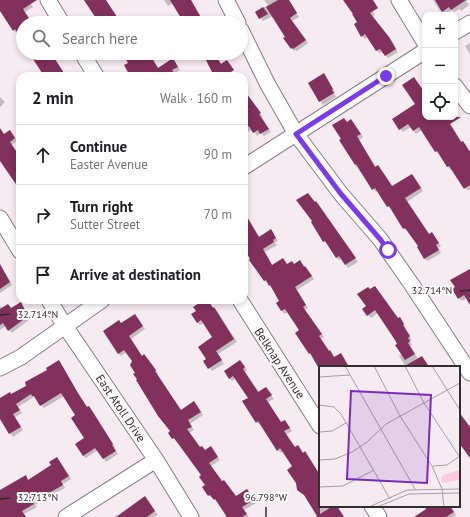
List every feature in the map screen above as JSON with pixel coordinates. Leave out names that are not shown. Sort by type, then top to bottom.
[{"type":"street","points":[[48,0],[58,16]]},
{"type":"street","points":[[226,0],[234,16]]},
{"type":"street","points":[[398,0],[422,39]]},
{"type":"street","points":[[458,30],[470,23]]},
{"type":"street","points":[[248,44],[267,83],[296,134],[341,194],[380,239],[470,373]]},
{"type":"street","points":[[248,164],[422,54]]},
{"type":"street","points":[[86,60],[94,72]]},
{"type":"street","points":[[458,90],[470,106]]},
{"type":"street","points":[[0,218],[16,244]]},
{"type":"street","name":"East Atoll Drive","points":[[52,304],[65,326],[156,460],[191,517]]},
{"type":"street","points":[[0,368],[21,357],[96,304]]},
{"type":"street","name":"Belknap Avenue","points":[[243,304],[319,424]]},
{"type":"street","points":[[66,517],[156,460]]},
{"type":"street","points":[[373,507],[379,517]]},
{"type":"building","points":[[0,0],[37,0],[23,9],[27,16],[16,16],[16,30],[15,29],[13,31],[0,11]]},
{"type":"building","points":[[84,0],[106,0],[116,16],[94,16]]},
{"type":"building","points":[[170,0],[191,0],[200,16],[180,16]]},
{"type":"building","points":[[278,0],[289,0],[297,13],[290,18],[306,40],[293,49],[291,49],[283,38],[285,37],[266,7]]},
{"type":"building","points":[[343,0],[373,0],[378,8],[370,13],[389,37],[396,49],[385,56],[380,49],[376,51],[365,34],[361,37],[354,24],[357,22]]},
{"type":"building","points":[[435,0],[466,0],[451,10],[449,7],[442,12]]},
{"type":"building","points":[[263,7],[268,14],[259,19],[255,12]]},
{"type":"building","points":[[34,60],[56,60],[63,72],[41,72]]},
{"type":"building","points":[[126,60],[153,60],[158,68],[170,60],[174,60],[178,67],[172,70],[173,72],[128,72],[124,65],[128,63]]},
{"type":"building","points":[[206,60],[218,60],[221,64],[227,60],[234,70],[231,72],[212,72]]},
{"type":"building","points":[[324,73],[334,93],[319,102],[308,83]]},
{"type":"building","points":[[414,77],[422,89],[422,120],[456,120],[450,124],[461,142],[463,141],[470,152],[470,185],[464,189],[449,166],[447,167],[437,151],[435,152],[419,127],[413,131],[408,124],[399,130],[392,119],[415,104],[402,85]]},
{"type":"building","points":[[248,95],[261,113],[259,114],[269,129],[260,134],[258,130],[253,133],[249,126],[248,127]]},
{"type":"building","points":[[344,118],[347,122],[351,119],[361,134],[357,136],[375,167],[378,165],[392,186],[412,174],[421,188],[405,198],[429,234],[432,232],[439,243],[436,245],[439,250],[424,259],[417,247],[418,246],[405,228],[403,229],[389,206],[387,207],[375,188],[372,190],[339,140],[341,139],[332,125]]},
{"type":"building","points":[[0,128],[4,134],[10,130],[15,138],[10,142],[16,151],[16,184],[0,161]]},
{"type":"building","points":[[308,193],[315,202],[316,201],[356,258],[345,265],[339,256],[336,258],[325,241],[323,242],[311,222],[312,221],[296,200]]},
{"type":"building","points":[[248,219],[259,237],[271,229],[276,238],[273,240],[274,242],[263,249],[272,265],[283,258],[287,264],[292,261],[294,264],[300,260],[312,276],[295,287],[306,305],[303,307],[322,334],[319,336],[329,351],[330,350],[334,357],[341,353],[348,366],[318,367],[310,353],[309,354],[295,333],[299,330],[285,309],[281,311],[276,303],[279,301],[270,285],[269,286],[266,280],[264,281],[249,260],[248,255]]},
{"type":"building","points":[[0,264],[10,282],[0,289]]},
{"type":"building","points":[[470,269],[470,305],[464,295],[458,299],[452,289],[455,287],[450,280]]},
{"type":"building","points":[[375,286],[398,318],[400,317],[410,336],[408,338],[410,341],[408,343],[415,354],[405,360],[395,345],[397,344],[395,340],[375,310],[367,316],[362,309],[366,306],[357,294],[368,287],[370,289]]},
{"type":"building","points":[[8,304],[11,308],[18,304],[22,304],[28,316],[8,331],[3,323],[0,325],[0,309]]},
{"type":"building","points":[[198,304],[210,304],[213,308],[214,307],[234,339],[216,351],[222,360],[208,369],[203,361],[206,359],[198,347],[212,337],[201,320],[197,323],[191,314],[196,311],[193,307]]},
{"type":"building","points":[[135,314],[143,326],[129,336],[142,356],[144,354],[156,370],[155,371],[181,410],[194,401],[201,412],[188,420],[192,427],[187,429],[200,447],[202,446],[205,450],[211,446],[218,457],[209,463],[222,481],[224,480],[236,496],[247,489],[254,500],[242,507],[247,514],[242,517],[227,517],[215,499],[214,500],[210,495],[208,496],[202,487],[205,485],[199,477],[201,475],[174,438],[172,439],[168,433],[170,431],[158,416],[136,380],[137,379],[133,374],[135,373],[130,365],[132,361],[124,350],[118,354],[103,331],[119,320],[121,323]]},
{"type":"building","points":[[422,356],[428,366],[405,366]]},
{"type":"building","points":[[59,360],[87,407],[89,406],[113,444],[112,445],[116,451],[103,459],[95,448],[83,456],[75,444],[84,438],[71,418],[75,415],[61,393],[40,406],[31,394],[16,404],[20,410],[13,414],[21,427],[9,434],[0,419],[0,398],[10,392],[11,394],[26,386],[25,382],[47,370],[46,368]]},
{"type":"building","points":[[240,360],[245,367],[243,369],[258,392],[266,387],[272,395],[266,399],[281,422],[285,420],[290,428],[284,431],[295,447],[298,445],[303,453],[305,451],[319,473],[320,514],[331,507],[338,507],[344,517],[316,517],[317,516],[304,495],[297,490],[296,483],[287,470],[292,466],[280,448],[277,451],[258,421],[256,423],[242,401],[248,398],[233,376],[229,379],[224,371]]},
{"type":"building","points":[[460,413],[470,427],[470,458],[460,444]]},
{"type":"building","points":[[57,457],[69,476],[61,481],[63,485],[33,502],[34,504],[22,511],[26,517],[0,517],[0,490],[26,475],[28,480],[51,465],[49,462]]},
{"type":"building","points":[[145,496],[155,511],[147,517],[116,517]]},
{"type":"building","points":[[425,507],[451,507],[454,512],[446,517],[414,517],[426,509]]},
{"type":"route","points":[[386,76],[296,134],[341,194],[388,250]]}]
